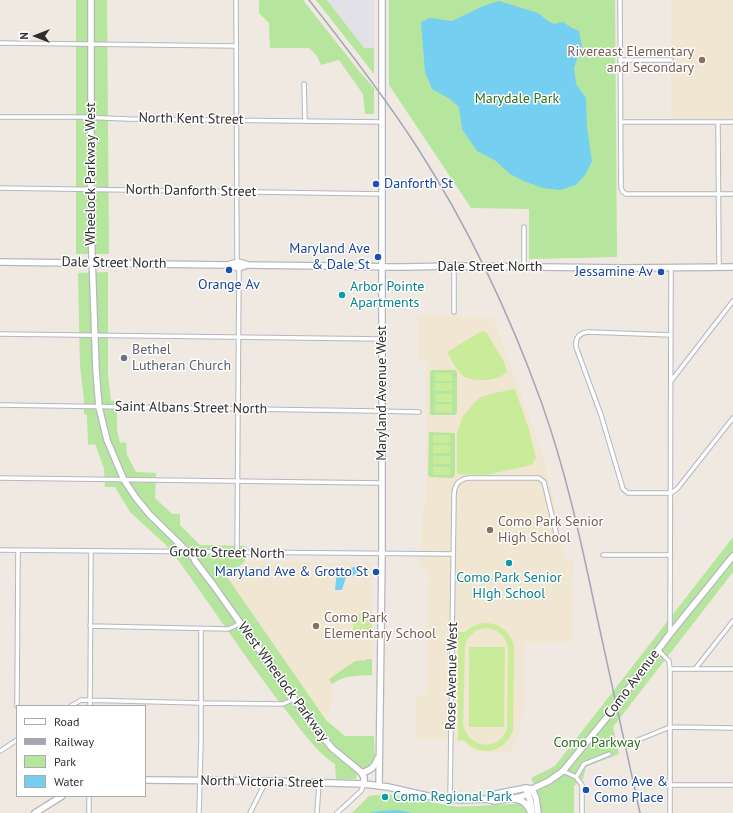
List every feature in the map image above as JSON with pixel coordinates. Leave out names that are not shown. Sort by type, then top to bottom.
[{"type":"street","name":"Wheelock Parkway West","points":[[91,0],[91,227],[94,335],[99,407],[107,440],[124,480],[150,515],[194,558],[234,614]]},
{"type":"street","points":[[236,0],[236,192],[237,258],[239,265],[236,553]]},
{"type":"street","name":"Maryland Avenue West","points":[[379,786],[382,554],[382,0]]},
{"type":"street","points":[[620,0],[621,188],[623,192],[626,194],[733,194]]},
{"type":"street","points":[[0,43],[236,46]]},
{"type":"street","points":[[620,60],[671,60]]},
{"type":"street","points":[[304,84],[305,121]]},
{"type":"street","name":"North Kent Street","points":[[0,117],[382,122]]},
{"type":"street","points":[[621,122],[733,122]]},
{"type":"street","points":[[718,122],[719,267]]},
{"type":"street","name":"North Danforth Street","points":[[0,188],[382,194]]},
{"type":"street","points":[[524,227],[524,267]]},
{"type":"street","name":"Dale Street North","points":[[0,262],[382,267],[454,266],[503,268],[733,267]]},
{"type":"street","points":[[454,266],[454,312]]},
{"type":"street","points":[[670,634],[671,268]]},
{"type":"street","points":[[671,381],[733,301]]},
{"type":"street","points":[[671,335],[586,332],[577,337],[575,344],[602,415],[623,489],[628,493],[671,494],[677,489],[733,418]]},
{"type":"street","points":[[0,334],[382,339]]},
{"type":"street","name":"Saint Albans Street North","points":[[0,405],[419,412]]},
{"type":"street","points":[[0,478],[381,483]]},
{"type":"street","name":"Rose Avenue West","points":[[450,799],[455,486],[462,479],[468,478],[539,478],[544,482],[557,537]]},
{"type":"street","name":"Grotto Street North","points":[[0,550],[453,554]]},
{"type":"street","points":[[17,705],[18,550]]},
{"type":"street","points":[[90,705],[91,551]]},
{"type":"street","points":[[603,555],[670,555]]},
{"type":"street","name":"Como Avenue","points":[[532,789],[549,781],[563,771],[733,556]]},
{"type":"street","name":"West Wheelock Parkway","points":[[234,614],[313,726],[329,744],[361,772]]},
{"type":"street","points":[[695,669],[733,620]]},
{"type":"street","points":[[90,626],[228,629],[240,623]]},
{"type":"street","points":[[199,813],[201,629]]},
{"type":"street","points":[[658,650],[670,661],[670,813]]},
{"type":"street","points":[[670,669],[733,669]]},
{"type":"street","points":[[73,705],[81,700],[283,704],[294,700]]},
{"type":"street","points":[[638,740],[670,727],[733,728]]},
{"type":"street","points":[[0,751],[16,741]]},
{"type":"street","points":[[337,813],[361,791],[364,784],[364,777],[361,772],[373,768],[380,754]]},
{"type":"street","points":[[576,777],[584,764],[609,754]]},
{"type":"street","points":[[563,771],[576,777],[582,785],[582,813]]},
{"type":"street","name":"North Victoria Street","points":[[146,780],[266,781],[364,784],[450,799],[487,799],[495,801],[520,797],[528,794]]},
{"type":"street","points":[[250,813],[266,781]]},
{"type":"street","points":[[317,813],[319,783]]},
{"type":"street","points":[[670,785],[733,786]]},
{"type":"street","points":[[487,799],[496,794],[526,788],[532,789]]},
{"type":"street","points":[[526,788],[532,813]]},
{"type":"street","points":[[528,794],[532,789]]},
{"type":"street","points":[[532,789],[536,798],[538,813]]},
{"type":"street","points":[[35,813],[60,797]]},
{"type":"street","points":[[89,797],[89,813]]},
{"type":"street","points":[[512,798],[525,802],[532,813]]},
{"type":"shaded area","points":[[327,0],[374,0],[374,48],[364,48]]},
{"type":"shaded area","name":"Rivereast Elementary and Secondary","points":[[671,0],[733,0],[733,119],[671,119]]},
{"type":"shaded area","name":"Como Park Senior High School","points":[[460,314],[460,317],[493,317],[543,456],[565,559],[573,560],[572,642],[524,643],[523,716],[520,716],[520,730],[510,753],[473,752],[464,742],[457,742],[450,739],[415,739],[416,696],[427,695],[429,576],[419,562],[421,549],[422,511],[425,504],[426,495],[427,361],[418,361],[418,316]]},
{"type":"shaded area","name":"Como Park Elementary School","points":[[215,561],[372,563],[372,675],[349,676],[332,684],[333,700],[326,720]]},
{"type":"green space","points":[[76,0],[107,0],[109,254],[76,254]]},
{"type":"green space","points":[[259,0],[303,0],[374,88],[374,114],[365,114],[363,94],[339,60],[321,65],[317,56],[309,48],[270,48],[269,23],[259,13]]},
{"type":"green space","points":[[316,0],[327,0],[364,48],[374,48],[374,74]]},
{"type":"green space","name":"Marydale Park","points":[[389,0],[615,0],[617,257],[529,259],[529,209],[471,208],[389,85]]},
{"type":"green space","points":[[108,272],[108,374],[111,401],[117,401],[117,430],[120,443],[126,442],[127,455],[136,472],[156,473],[155,498],[172,514],[180,514],[180,525],[200,545],[246,546],[245,561],[227,577],[326,720],[345,736],[374,736],[375,761],[367,768],[363,768],[357,774],[356,779],[336,779],[335,764],[316,748],[298,727],[178,560],[165,544],[130,512],[115,487],[105,487],[104,468],[95,444],[88,445],[87,415],[84,414],[80,366],[78,273]]},
{"type":"green space","points":[[482,331],[486,332],[503,360],[507,371],[504,375],[492,379],[477,380],[465,377],[461,374],[447,352]]},
{"type":"green space","points":[[432,370],[455,370],[457,372],[457,413],[455,415],[430,415],[430,372]]},
{"type":"green space","points":[[435,373],[452,373],[452,381],[435,381]]},
{"type":"green space","points":[[435,383],[452,383],[452,391],[435,391]]},
{"type":"green space","points":[[515,389],[529,430],[536,458],[532,465],[485,475],[457,474],[457,433],[463,416],[481,397]]},
{"type":"green space","points":[[435,394],[452,394],[452,402],[435,402]]},
{"type":"green space","points":[[435,404],[452,404],[452,412],[435,412]]},
{"type":"green space","points":[[429,432],[455,433],[455,474],[453,478],[430,477],[428,475]]},
{"type":"green space","points":[[433,435],[450,435],[450,443],[433,443]]},
{"type":"green space","points":[[433,445],[450,445],[450,453],[433,453]]},
{"type":"green space","points":[[433,456],[450,456],[450,464],[433,464]]},
{"type":"green space","points":[[433,467],[450,467],[450,475],[433,475]]},
{"type":"green space","name":"Como Parkway","points":[[733,537],[733,572],[613,727],[619,754],[586,767],[583,779],[574,786],[574,813],[352,813],[369,796],[387,794],[457,807],[515,804],[540,798],[531,778],[555,766]]},
{"type":"green space","points":[[366,612],[372,612],[372,630],[370,632],[353,632],[355,616]]},
{"type":"green space","points":[[489,623],[499,626],[503,628],[510,636],[514,646],[513,730],[504,744],[498,748],[485,751],[471,746],[464,740],[458,741],[458,632],[465,632],[473,626]],"holes":[[[489,628],[501,634],[508,646],[507,728],[503,736],[497,741],[484,745],[477,743],[470,738],[463,723],[465,645],[474,632],[480,629]]]},
{"type":"green space","points":[[469,647],[505,647],[504,727],[469,727]]},
{"type":"green space","points":[[372,659],[372,675],[346,677],[332,684],[329,679],[355,661]]},
{"type":"water","points":[[499,1],[538,13],[554,24],[563,22],[579,31],[583,52],[577,59],[574,68],[576,84],[586,98],[587,127],[592,161],[585,175],[576,185],[560,190],[543,188],[510,174],[496,161],[477,151],[462,129],[459,107],[450,99],[432,89],[425,72],[421,22],[430,18],[452,21],[483,6]]},
{"type":"water","points":[[359,566],[358,574],[346,577],[342,590],[335,590],[337,571]]},
{"type":"water","points":[[396,810],[413,813],[370,813],[373,812]]},
{"type":"railway","points":[[309,0],[378,91],[417,147],[436,178],[487,272],[530,371],[558,453],[571,503],[640,813]]},
{"type":"place","name":"Rivereast Elementary and Secondary","points":[[702,60]]},
{"type":"place","name":"Danforth St","points":[[376,184]]},
{"type":"place","name":"Maryland Ave & Dale St","points":[[378,257]]},
{"type":"place","name":"Orange Av","points":[[229,270]]},
{"type":"place","name":"Jessamine Av","points":[[661,272]]},
{"type":"place","name":"Arbor Pointe Apartments","points":[[342,295]]},
{"type":"place","name":"Bethel Lutheran Church","points":[[124,358]]},
{"type":"place","name":"Como Park Senior High School","points":[[490,530]]},
{"type":"place","name":"Como Park Senior HIgh School","points":[[509,563]]},
{"type":"place","name":"Maryland Ave & Grotto St","points":[[376,572]]},
{"type":"place","name":"Como Park Elementary School","points":[[316,626]]},
{"type":"place","name":"Como Ave & Como Place","points":[[586,790]]},
{"type":"place","name":"Como Regional Park","points":[[385,797]]}]
